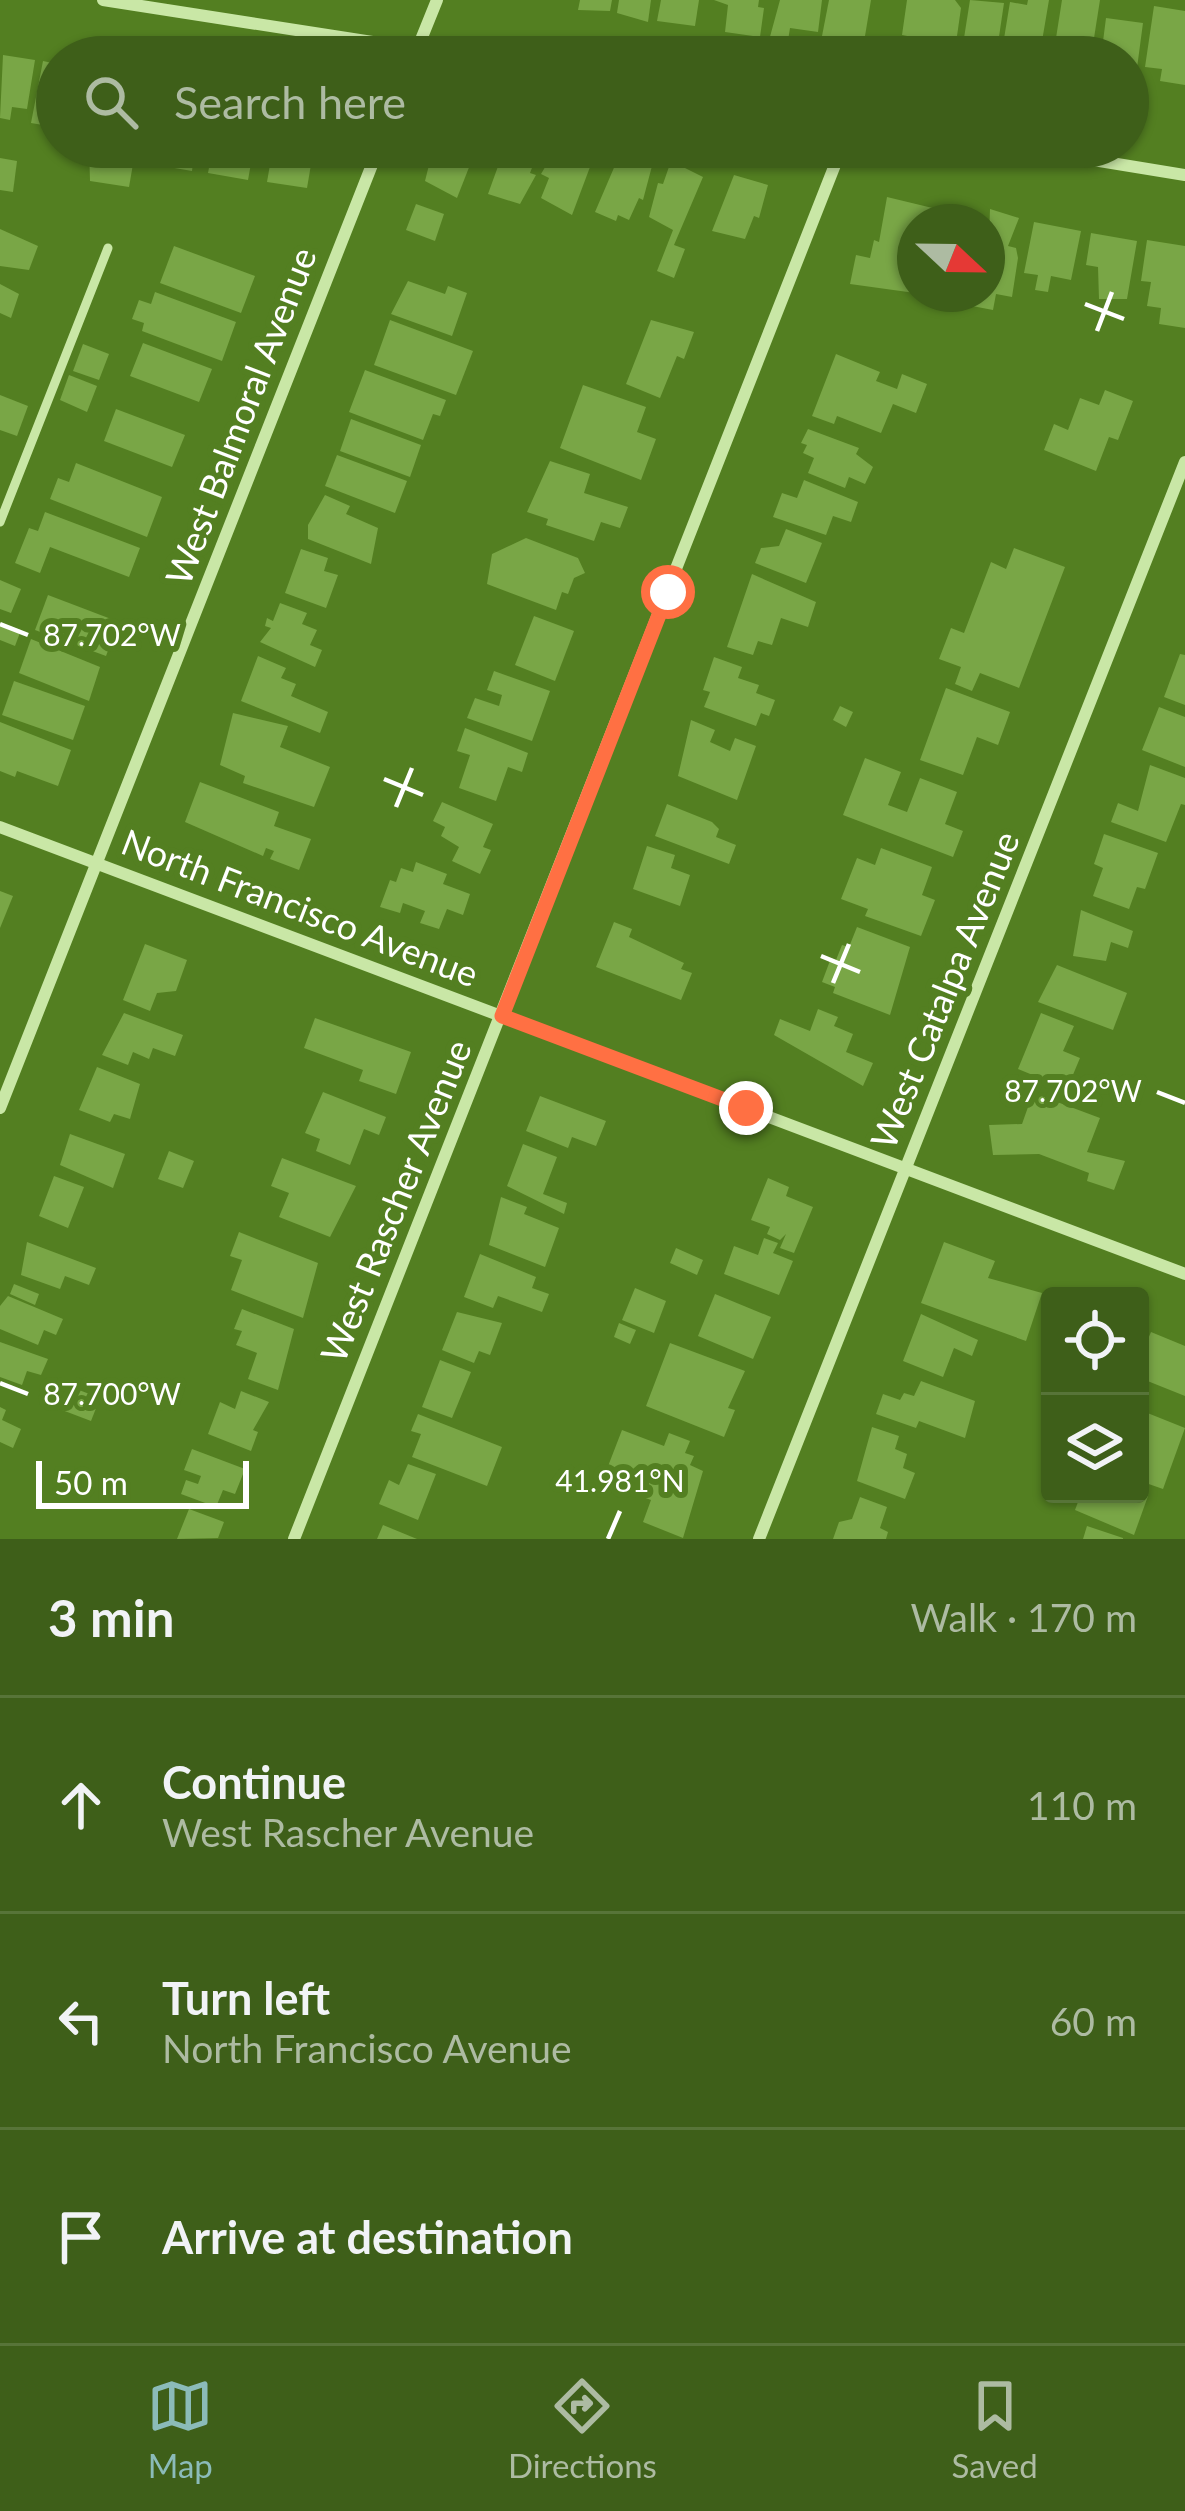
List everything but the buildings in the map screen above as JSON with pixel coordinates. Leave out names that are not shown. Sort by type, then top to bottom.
[{"type":"street","points":[[104,0],[320,36]]},
{"type":"street","points":[[422,36],[437,0]]},
{"type":"street","name":"West Balmoral Avenue","points":[[0,1108],[371,168]]},
{"type":"street","name":"West Rascher Avenue","points":[[294,1539],[834,168]]},
{"type":"street","points":[[1142,168],[1185,175]]},
{"type":"street","name":"West Catalpa Avenue","points":[[759,1539],[1185,462]]},
{"type":"street","name":"North Francisco Avenue","points":[[0,826],[1185,1274]]},
{"type":"lane","points":[[0,522],[108,248]]},
{"type":"route","points":[[668,592],[502,1016],[746,1108]]}]
